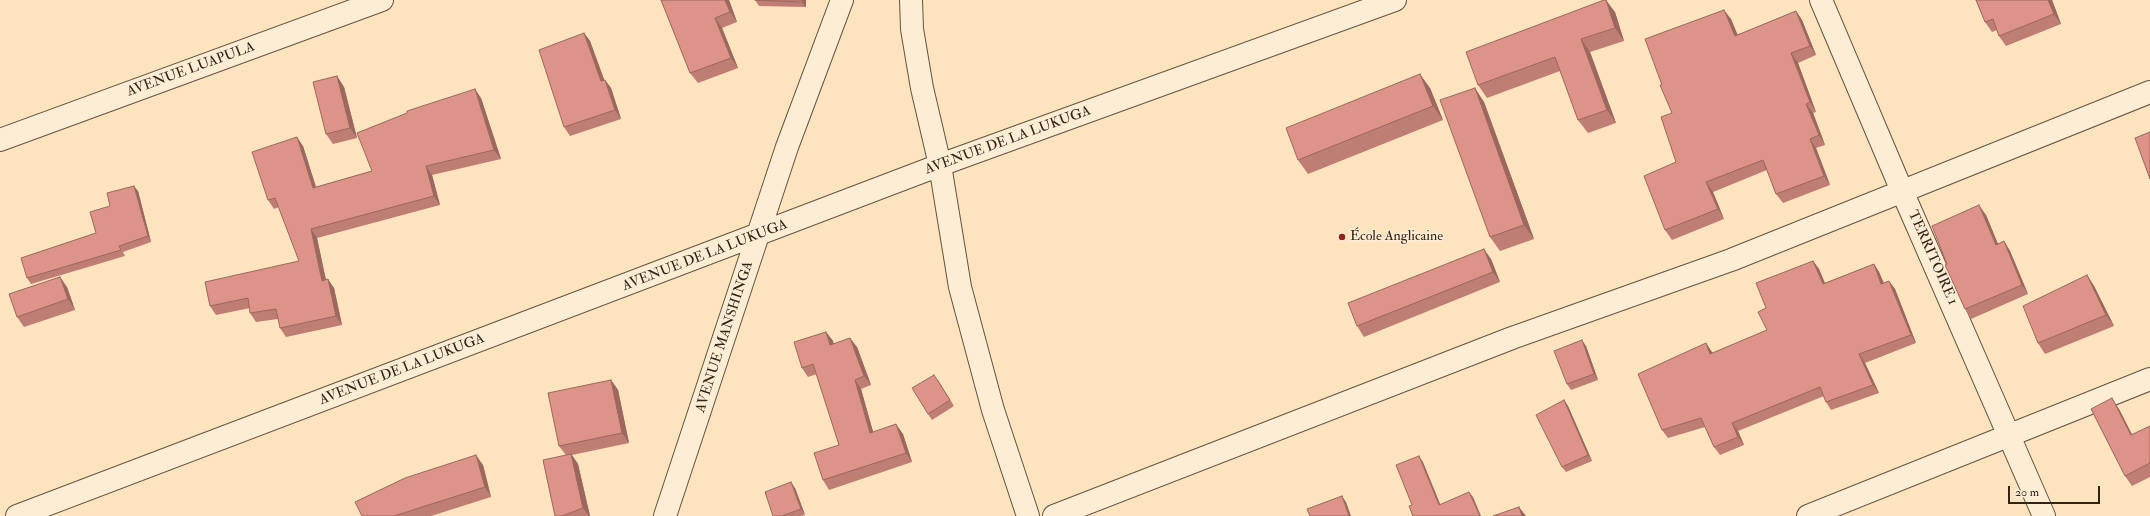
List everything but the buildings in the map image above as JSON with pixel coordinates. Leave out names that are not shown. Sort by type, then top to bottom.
[{"type":"street","name":"AVENUE LUAPULA","points":[[0,140],[382,0]]},
{"type":"street","name":"AVENUE MANSHINGA","points":[[665,516],[786,147],[842,0]]},
{"type":"street","points":[[911,0],[912,29],[922,88],[940,165],[960,287],[993,410],[1028,516]]},
{"type":"street","name":"AVENUE DE LA LUKUGA","points":[[17,516],[758,236],[940,165],[1395,0]]},
{"type":"street","name":"TERRITOIRE 1","points":[[1822,0],[1902,191],[2010,435],[2044,516]]},
{"type":"street","points":[[1054,516],[1512,338],[1730,260],[2150,92]]},
{"type":"street","points":[[1808,516],[2150,379]]},
{"type":"place","name":"École Anglicaine","points":[[1342,237]]}]
